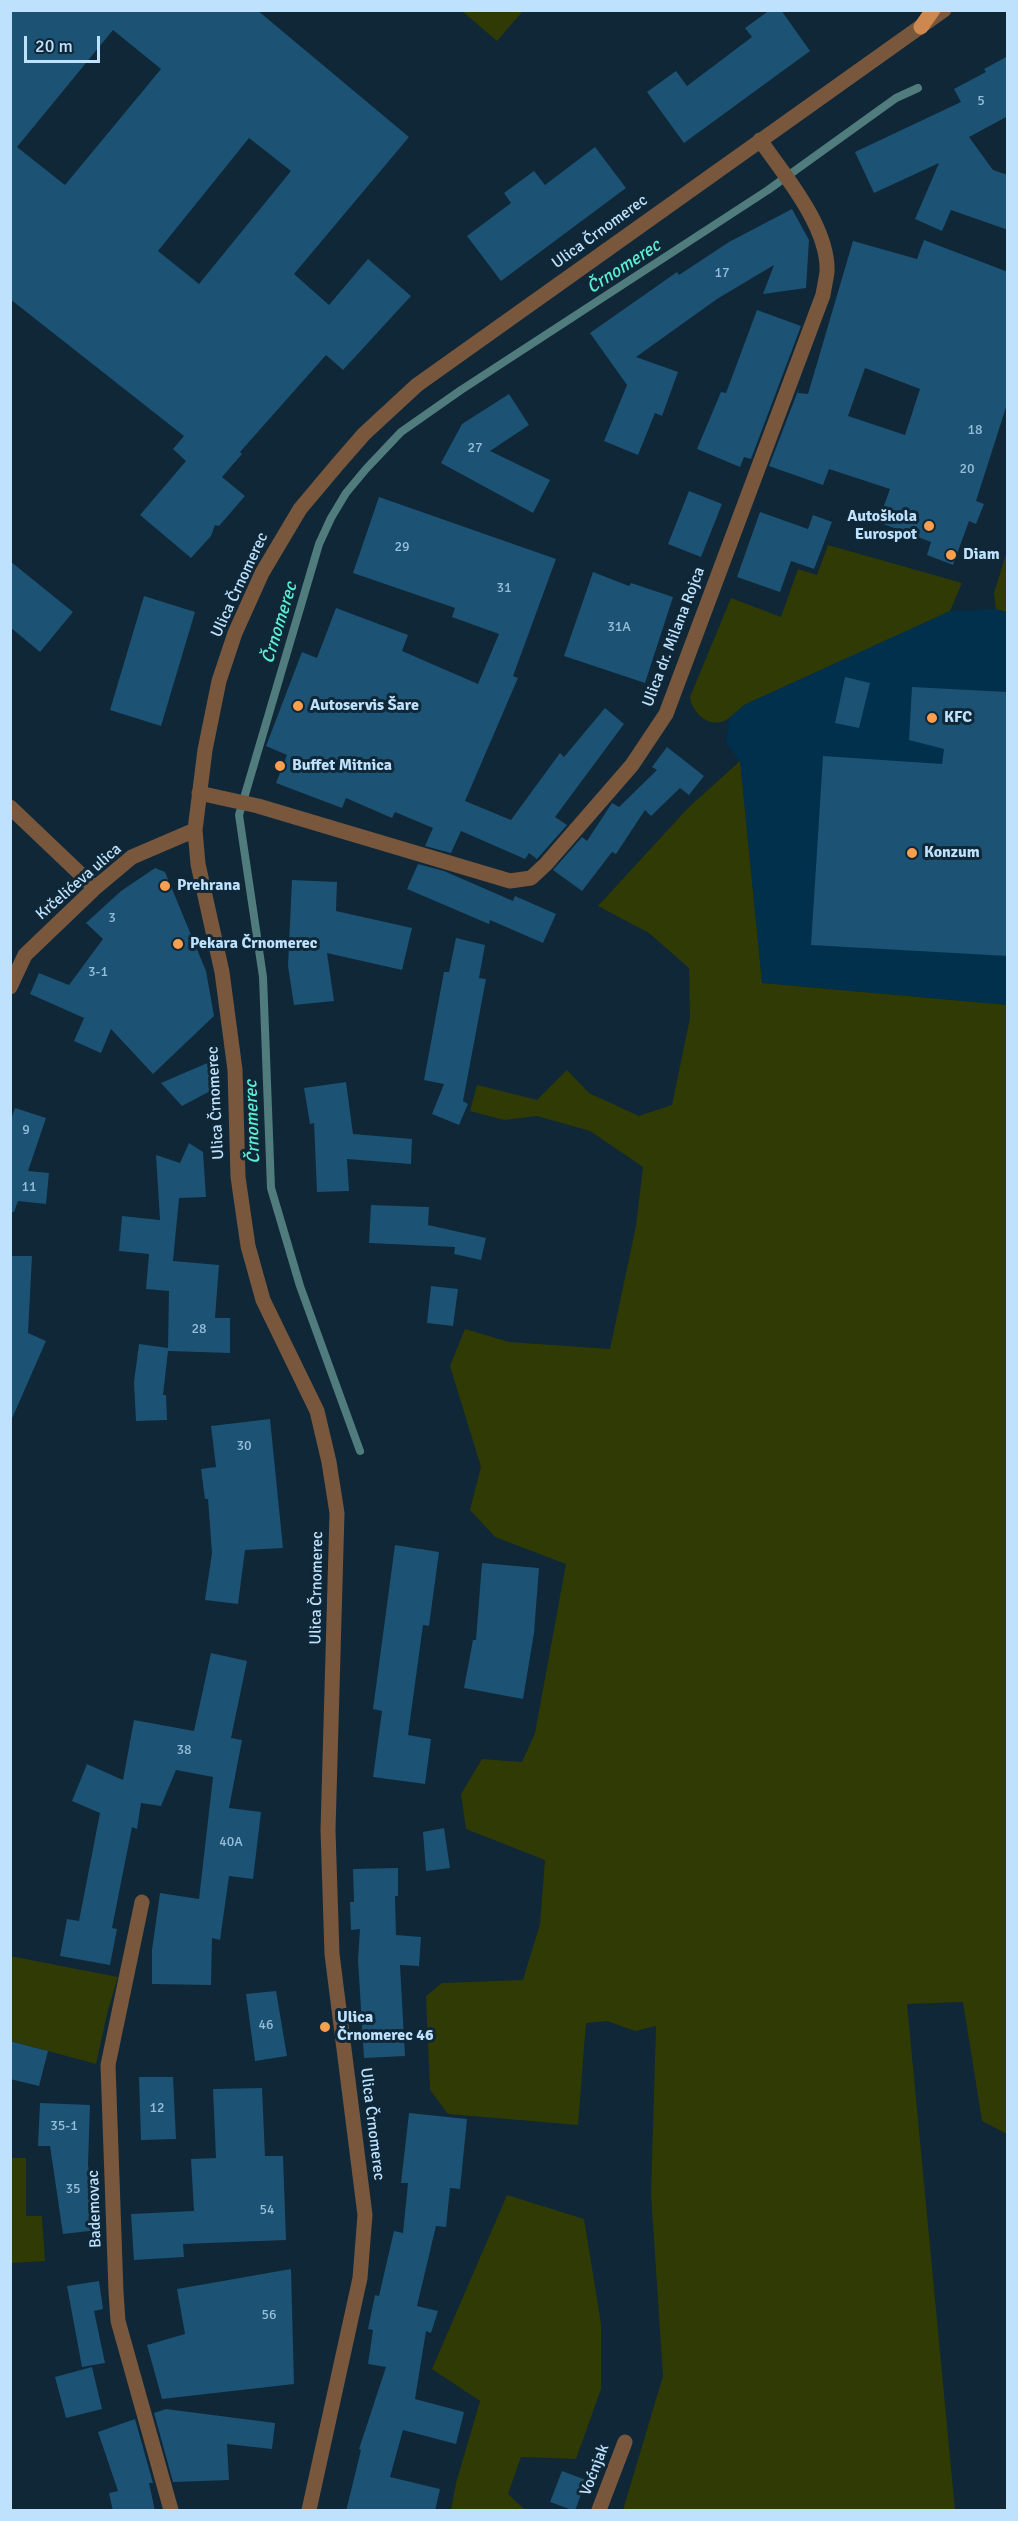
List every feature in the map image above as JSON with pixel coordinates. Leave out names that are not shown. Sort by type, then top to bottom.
[{"type":"main road","points":[[921,27],[933,10]]},
{"type":"street","name":"Ulica Črnomerec","points":[[309,2511],[360,2278],[365,2215],[332,1943],[328,1830],[337,1513],[329,1462],[317,1411],[263,1300],[248,1246],[238,1177],[233,1059],[222,972],[198,864],[195,830],[199,793],[219,681],[235,633],[278,545],[300,509],[364,434],[417,385],[944,10]]},
{"type":"street","name":"Ulica dr. Milana Rojca","points":[[199,793],[258,806],[510,882],[531,878],[578,828],[632,765],[666,714],[823,295],[827,270],[821,237],[760,140]]},
{"type":"street","points":[[10,807],[95,888]]},
{"type":"street","name":"Krčelićeva ulica","points":[[10,987],[25,955],[95,888],[132,857],[195,830]]},
{"type":"street","name":"Bademovac","points":[[142,1902],[108,2065],[116,2292],[118,2321],[171,2511]]},
{"type":"street","name":"Voćnjak","points":[[599,2511],[625,2442]]},
{"type":"shaded area","points":[[996,609],[1007,612],[1007,1005],[762,983],[740,761],[726,743],[729,719],[739,708],[748,703],[950,611]]},
{"type":"green space","points":[[462,11],[523,11],[497,41]]},
{"type":"green space","points":[[828,545],[962,583],[950,611],[748,703],[723,722],[716,723],[704,719],[695,709],[690,697],[731,598],[781,617],[798,569],[817,575]]},
{"type":"green space","points":[[1007,551],[1007,612],[996,609],[994,593]]},
{"type":"green space","points":[[740,761],[762,983],[1007,1005],[1007,2134],[982,2121],[963,2002],[907,2004],[955,2510],[623,2510],[663,2376],[651,2194],[656,2026],[635,2031],[607,2021],[586,2023],[578,2125],[448,2114],[430,2090],[426,1996],[442,1983],[523,1980],[540,1924],[545,1860],[466,1829],[461,1794],[482,1759],[522,1762],[535,1733],[566,1564],[495,1537],[470,1510],[481,1467],[450,1366],[465,1329],[509,1342],[610,1349],[636,1226],[643,1167],[590,1131],[537,1116],[504,1120],[470,1111],[477,1085],[537,1100],[567,1070],[589,1093],[639,1116],[672,1105],[690,1018],[689,968],[649,933],[598,906],[688,808]]},
{"type":"green space","points":[[10,1956],[118,1977],[96,2064],[11,2041]]},
{"type":"green space","points":[[11,2158],[26,2158],[26,2216],[42,2216],[45,2261],[11,2263]]},
{"type":"green space","points":[[507,2195],[584,2219],[601,2324],[601,2389],[576,2459],[521,2457],[508,2494],[525,2510],[451,2510],[456,2483],[480,2401],[432,2369]]},
{"type":"building","points":[[10,10],[257,10],[409,137],[294,274],[329,305],[368,259],[411,296],[343,370],[326,355],[240,452],[242,454],[222,477],[245,496],[219,526],[215,525],[211,536],[191,558],[140,515],[186,461],[173,449],[184,436],[10,299]],"holes":[[[113,30],[161,69],[65,185],[17,147]],[[249,138],[291,171],[199,284],[158,251]]]},
{"type":"building","points":[[770,10],[781,10],[810,51],[684,143],[647,92],[676,71],[687,86],[752,37],[745,28]]},
{"type":"building","points":[[1008,56],[1008,116],[969,137],[993,170],[1008,175],[1008,230],[951,210],[942,231],[915,219],[939,163],[874,193],[855,152],[961,102],[954,89],[986,72],[984,69]]},
{"type":"building","points":[[595,147],[626,188],[501,281],[467,236],[511,203],[504,193],[534,171],[545,185]]},
{"type":"building","points":[[792,209],[809,240],[806,288],[763,294],[774,265],[717,299],[636,357],[678,372],[662,416],[655,413],[638,455],[604,441],[627,385],[590,333],[677,272],[679,275],[729,242]]},
{"type":"building","points":[[924,240],[1008,272],[1008,401],[976,501],[984,504],[976,524],[969,521],[953,565],[927,555],[931,542],[878,522],[890,489],[829,469],[823,485],[769,466],[799,388],[798,393],[808,394],[853,241],[917,259]],"holes":[[[865,368],[920,389],[905,435],[848,416]]]},
{"type":"building","points":[[757,310],[801,326],[751,459],[744,457],[740,467],[697,449],[721,392],[726,393]]},
{"type":"building","points":[[509,394],[529,425],[490,451],[550,480],[533,513],[441,463],[462,424]]},
{"type":"building","points":[[689,491],[722,504],[701,557],[668,544]]},
{"type":"building","points":[[379,497],[556,559],[513,676],[518,678],[465,801],[511,820],[560,753],[564,757],[605,708],[624,724],[555,817],[567,825],[537,859],[529,853],[525,859],[461,831],[451,853],[425,846],[433,828],[395,812],[392,818],[346,798],[342,808],[276,783],[287,755],[266,746],[302,652],[317,658],[336,608],[408,635],[402,651],[478,684],[499,634],[452,617],[455,608],[353,573]]},
{"type":"building","points":[[760,512],[808,529],[813,515],[832,522],[814,569],[791,561],[780,592],[737,577]]},
{"type":"building","points":[[10,561],[73,612],[40,652],[10,627]]},
{"type":"building","points":[[593,572],[629,586],[631,583],[673,597],[645,683],[564,656]]},
{"type":"building","points":[[144,596],[195,612],[161,726],[110,710]]},
{"type":"building","points":[[845,677],[870,683],[859,728],[835,723]]},
{"type":"building","name":"Konzum","points":[[912,687],[1008,692],[1008,956],[811,945],[823,756],[942,764],[944,749],[909,740]]},
{"type":"building","points":[[667,747],[704,776],[689,795],[680,788],[651,816],[645,810],[616,854],[612,852],[582,891],[553,870],[582,837],[587,841],[612,803],[619,807],[657,770],[652,767]]},
{"type":"building","points":[[418,864],[444,871],[513,901],[515,896],[556,914],[543,943],[490,920],[489,924],[407,889]]},
{"type":"building","points":[[155,868],[165,872],[206,971],[214,1016],[153,1074],[111,1029],[101,1053],[74,1041],[84,1018],[30,994],[39,973],[69,985],[103,939],[86,923],[121,891]]},
{"type":"building","points":[[292,880],[337,882],[336,911],[412,928],[402,970],[327,953],[334,1001],[294,1005],[288,966]]},
{"type":"building","points":[[456,938],[485,945],[479,978],[486,979],[463,1101],[468,1104],[459,1125],[432,1114],[444,1084],[424,1080],[444,972],[449,972]]},
{"type":"building","points":[[212,1061],[218,1087],[182,1106],[161,1083]]},
{"type":"building","points":[[346,1082],[353,1134],[412,1139],[411,1164],[347,1159],[349,1191],[317,1192],[314,1123],[310,1124],[304,1088]]},
{"type":"building","points":[[15,1108],[46,1118],[28,1171],[49,1173],[46,1204],[18,1201],[14,1212],[10,1212],[10,1122]]},
{"type":"building","points":[[189,1143],[203,1152],[206,1197],[179,1198],[173,1261],[219,1265],[215,1318],[230,1318],[230,1353],[168,1351],[163,1395],[166,1395],[167,1420],[136,1421],[134,1382],[139,1344],[168,1348],[169,1291],[146,1289],[149,1254],[119,1251],[122,1216],[160,1220],[156,1155],[180,1163]]},
{"type":"building","points":[[371,1205],[429,1207],[428,1225],[486,1238],[481,1260],[454,1254],[455,1247],[369,1243]]},
{"type":"building","points":[[10,1256],[32,1256],[28,1333],[46,1341],[10,1423]]},
{"type":"building","points":[[431,1286],[458,1289],[453,1326],[427,1323]]},
{"type":"building","points":[[270,1419],[283,1548],[245,1550],[238,1604],[205,1600],[212,1553],[208,1499],[205,1499],[201,1469],[216,1467],[211,1426]]},
{"type":"building","points":[[395,1545],[439,1552],[429,1626],[423,1625],[408,1735],[431,1739],[425,1784],[373,1777],[382,1711],[373,1709]]},
{"type":"building","points":[[482,1563],[539,1568],[534,1633],[523,1699],[464,1688],[473,1640],[476,1640]]},
{"type":"building","points":[[211,1653],[247,1661],[231,1738],[242,1740],[229,1808],[261,1812],[253,1879],[229,1876],[220,1940],[212,1938],[211,1985],[152,1984],[152,1950],[160,1893],[199,1899],[213,1777],[176,1770],[161,1806],[141,1803],[137,1829],[132,1827],[112,1928],[117,1929],[110,1965],[60,1956],[67,1919],[79,1921],[100,1813],[72,1801],[87,1764],[123,1780],[134,1720],[194,1731]]},
{"type":"building","points":[[444,1828],[450,1868],[426,1871],[423,1832]]},
{"type":"building","points":[[398,1868],[398,1896],[395,1896],[396,1935],[421,1937],[419,1966],[400,1965],[405,2056],[364,2058],[358,1960],[360,1929],[351,1930],[350,1902],[354,1902],[353,1869]]},
{"type":"building","points":[[276,1991],[287,2056],[255,2061],[246,1994]]},
{"type":"building","points":[[10,2041],[48,2051],[39,2086],[10,2079]]},
{"type":"building","points":[[139,2077],[173,2077],[176,2139],[141,2140]]},
{"type":"building","points":[[262,2088],[265,2156],[283,2156],[286,2240],[183,2244],[184,2257],[134,2260],[131,2214],[194,2211],[191,2159],[216,2158],[213,2089]]},
{"type":"building","points":[[40,2103],[90,2105],[88,2165],[98,2230],[63,2234],[50,2146],[38,2146]]},
{"type":"building","points":[[409,2113],[467,2119],[460,2189],[450,2188],[446,2227],[436,2226],[417,2306],[438,2311],[431,2333],[426,2331],[415,2399],[464,2412],[456,2444],[403,2430],[390,2477],[440,2489],[435,2511],[346,2511],[361,2450],[359,2449],[386,2367],[368,2364],[373,2330],[368,2329],[375,2295],[379,2296],[394,2231],[403,2233],[408,2183],[401,2183]]},
{"type":"building","points":[[291,2269],[294,2384],[162,2399],[147,2345],[185,2334],[177,2289]]},
{"type":"building","points":[[99,2281],[103,2309],[94,2311],[105,2363],[82,2367],[67,2286]]},
{"type":"building","points":[[92,2367],[102,2409],[66,2418],[55,2377]]},
{"type":"building","points":[[166,2409],[275,2423],[272,2449],[227,2444],[229,2480],[173,2482],[154,2413]]},
{"type":"building","points":[[135,2419],[153,2483],[149,2483],[155,2511],[113,2511],[109,2493],[118,2491],[98,2432]]},
{"type":"building","points":[[562,2471],[586,2480],[575,2511],[550,2502]]},
{"type":"waterway","name":"Črnomerec","points":[[360,1451],[300,1286],[271,1188],[263,977],[239,815],[319,544],[346,493],[401,432],[461,390],[768,190],[896,98],[918,88]]},
{"type":"place","name":"Autoškola Eurospot","points":[[929,526]]},
{"type":"place","name":"Diam","points":[[951,555]]},
{"type":"place","name":"Autoservis Šare","points":[[298,706]]},
{"type":"place","name":"KFC","points":[[932,718]]},
{"type":"place","name":"Buffet Mitnica","points":[[280,766]]},
{"type":"place","name":"Konzum","points":[[912,853]]},
{"type":"place","name":"Prehrana","points":[[165,886]]},
{"type":"place","name":"Pekara Črnomerec","points":[[178,944]]},
{"type":"place","name":"Ulica Črnomerec 46","points":[[325,2027]]}]
